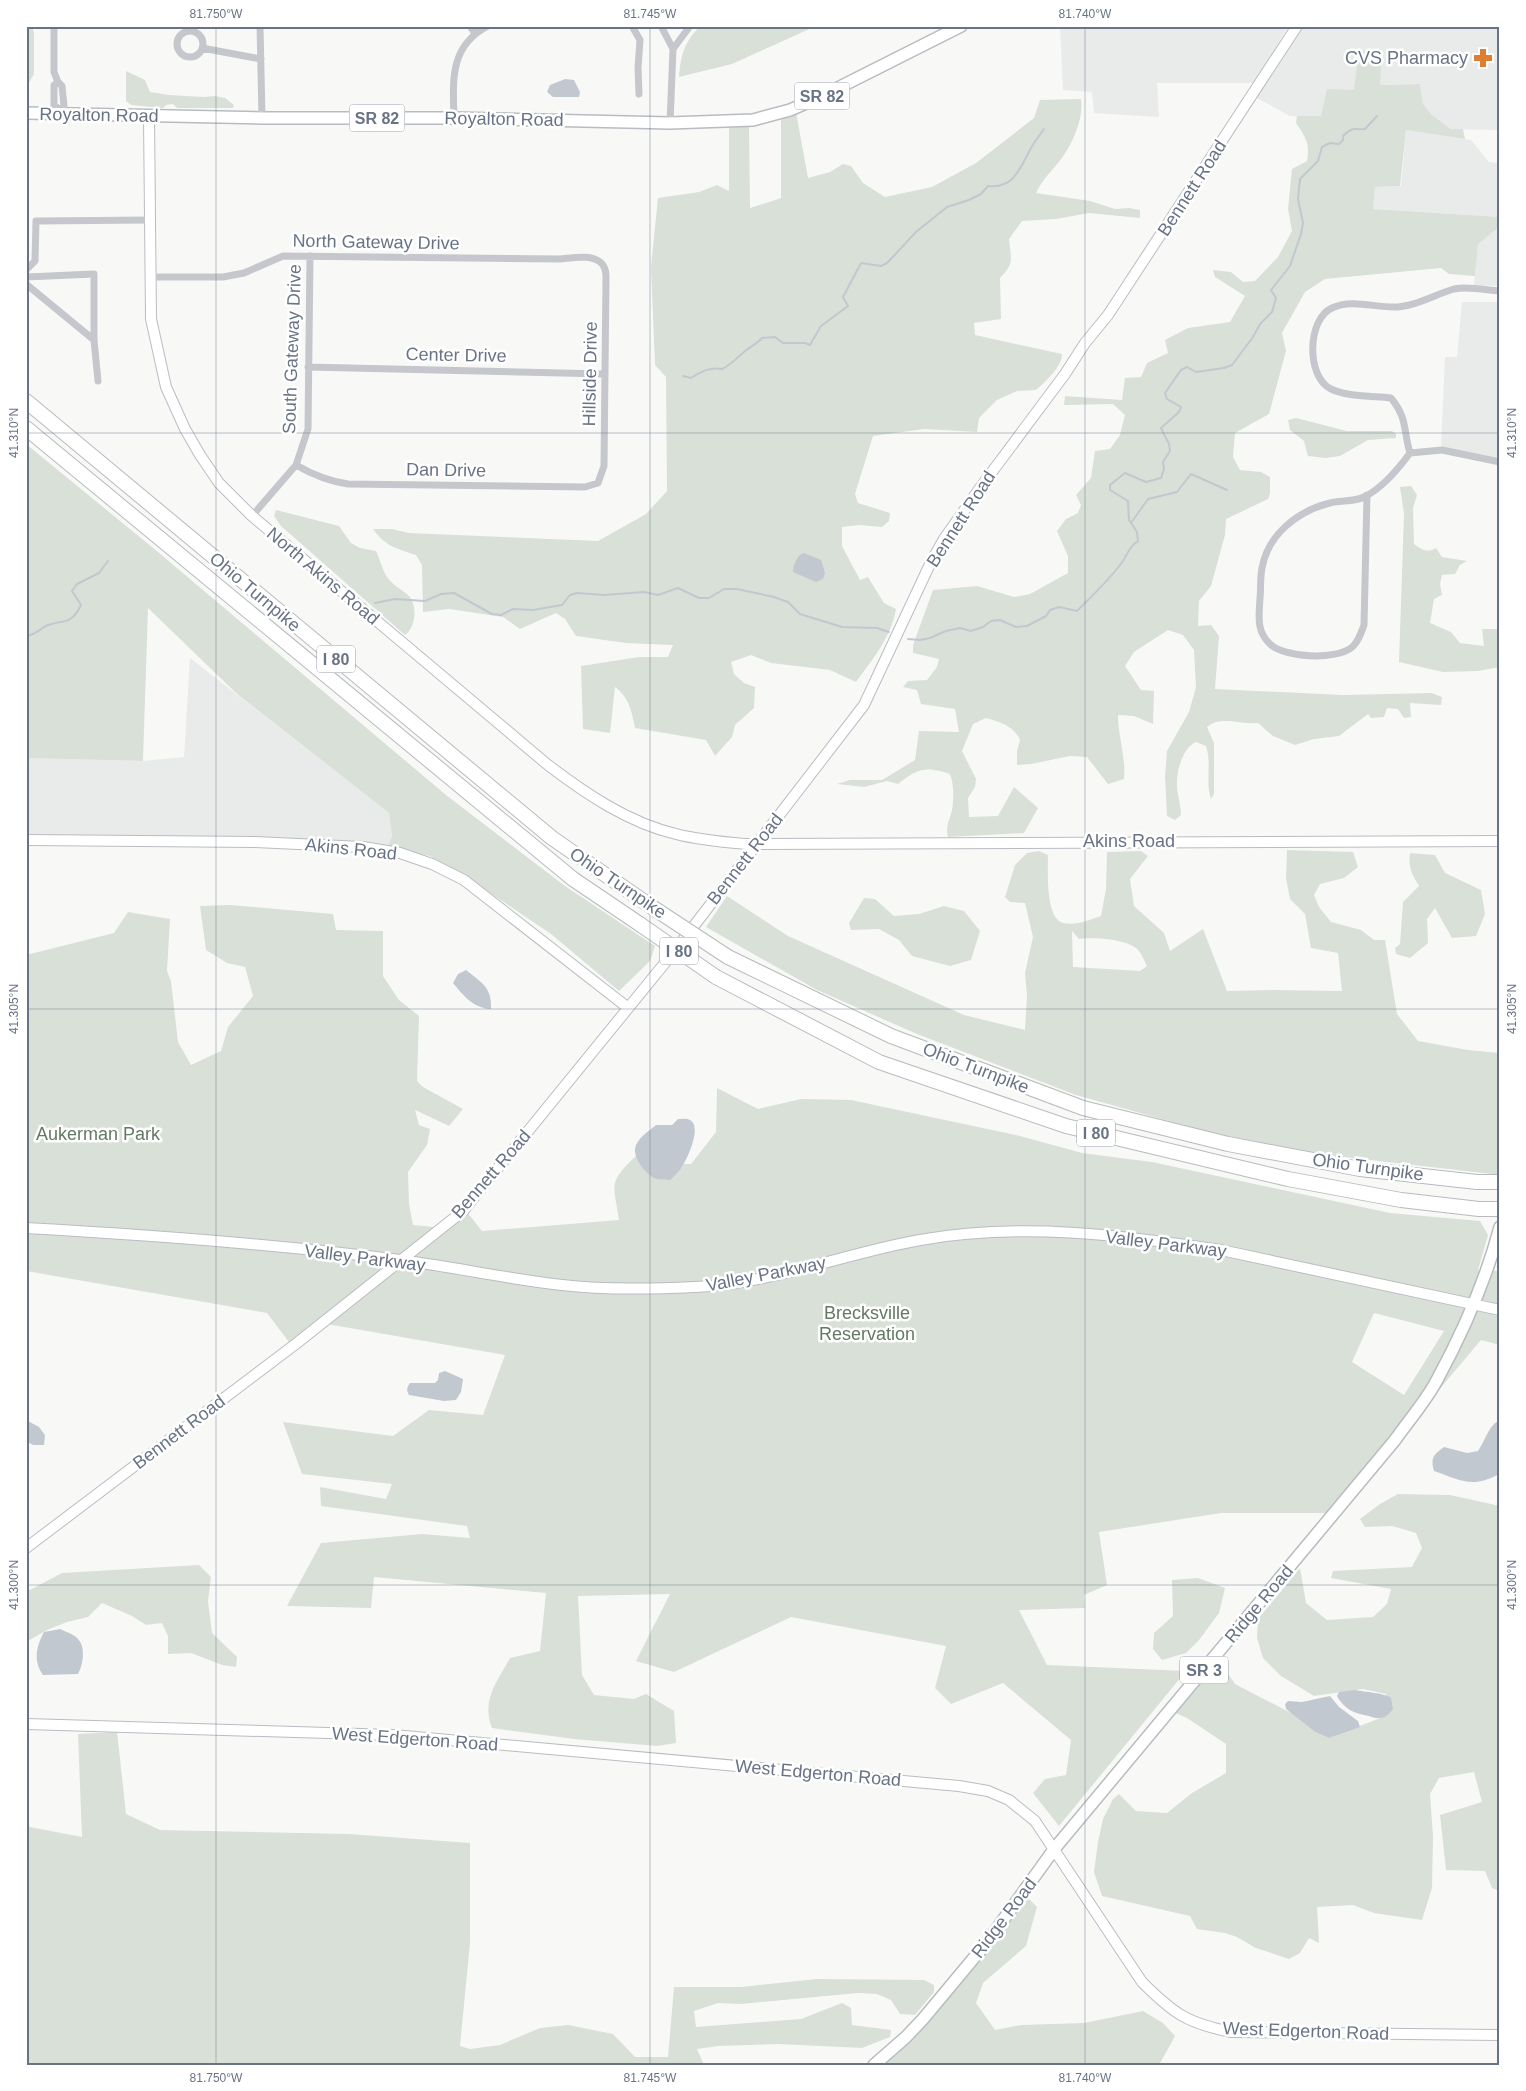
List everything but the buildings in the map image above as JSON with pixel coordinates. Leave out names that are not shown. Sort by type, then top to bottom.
[{"type":"highway","name":"Ohio Turnpike","points":[[26,402],[552,838],[652,907],[728,956],[891,1036],[1083,1108],[1228,1144],[1360,1169],[1477,1182],[1500,1182]]},
{"type":"highway","name":"Ohio Turnpike","points":[[26,428],[573,879],[716,977],[879,1062],[1066,1126],[1288,1179],[1401,1200],[1479,1209],[1500,1209]]},
{"type":"main road","name":"Royalton Road","points":[[26,113],[59,111],[149,116],[454,118],[670,122],[753,120],[790,110],[850,83],[961,26]]},
{"type":"main road","name":"Ridge Road","points":[[874,2065],[906,2037],[994,1933],[1055,1848],[1395,1440],[1437,1381],[1474,1304],[1500,1227]]},
{"type":"street","points":[[54,26],[54,72],[58,82],[54,85],[54,105],[59,111]]},
{"type":"street","points":[[260,26],[262,118]]},
{"type":"street","points":[[470,26],[476,34]]},
{"type":"street","points":[[454,118],[454,68],[462,49],[476,34],[488,26]]},
{"type":"street","points":[[632,26],[640,40],[639,94]]},
{"type":"street","points":[[661,26],[673,49],[670,122]]},
{"type":"street","points":[[673,49],[690,26]]},
{"type":"street","name":"Bennett Road","points":[[26,1548],[297,1343],[463,1211],[673,953],[864,706],[930,564],[944,539],[1065,374],[1085,343],[1108,315],[1297,26]]},
{"type":"street","points":[[202,48],[261,59]]},
{"type":"street","name":"North Akins Road","points":[[149,116],[151,319],[166,387],[184,429],[219,483],[252,516],[390,634],[578,788],[605,805],[639,821],[676,834],[736,843],[757,843]]},
{"type":"street","points":[[26,270],[35,261],[36,221],[150,220]]},
{"type":"street","name":"North Gateway Drive","points":[[150,277],[223,277],[246,272],[283,256],[560,260],[587,258],[595,259],[603,265]]},
{"type":"street","name":"South Gateway Drive","points":[[252,516],[296,465],[308,429],[310,256]]},
{"type":"street","name":"Hillside Drive","points":[[598,483],[604,466],[606,277],[603,265]]},
{"type":"street","points":[[26,278],[94,274],[94,340],[98,381]]},
{"type":"street","points":[[26,284],[94,340]]},
{"type":"street","points":[[1410,453],[1407,443],[1406,426],[1400,410],[1391,398],[1348,394],[1330,389],[1318,379],[1314,363],[1315,326],[1331,308],[1345,304],[1377,307],[1410,306],[1456,289],[1500,291]]},
{"type":"street","name":"Center Drive","points":[[308,367],[604,374]]},
{"type":"street","points":[[1367,495],[1364,625],[1360,636],[1351,648],[1323,656],[1304,656],[1284,652],[1272,647],[1263,637],[1259,626],[1262,568],[1268,548],[1280,530],[1299,516],[1329,503],[1363,498],[1396,473],[1410,453],[1442,450],[1500,462]]},
{"type":"street","name":"Dan Drive","points":[[296,465],[329,481],[348,484],[585,487],[598,483]]},
{"type":"street","name":"Akins Road","points":[[26,840],[255,842],[363,847],[400,853],[432,864],[464,880],[627,1008]]},
{"type":"street","name":"Akins Road","points":[[757,843],[1500,841]]},
{"type":"street","name":"Valley Parkway","points":[[26,1228],[228,1242],[401,1260],[565,1286],[696,1287],[736,1283],[787,1273],[924,1239],[1002,1231],[1051,1231],[1181,1244],[1221,1250],[1500,1310]]},
{"type":"street","name":"West Edgerton Road","points":[[26,1724],[394,1735],[959,1786],[988,1791],[1009,1800],[1035,1821],[1055,1848],[1142,1982],[1163,2003],[1183,2018],[1204,2027],[1231,2032],[1500,2035]]},
{"type":"shaded area","points":[[1060,26],[1288,26],[1255,83],[1157,83],[1159,117],[1094,113],[1092,92],[1063,90]]},
{"type":"shaded area","points":[[1300,26],[1500,26],[1500,130],[1451,129],[1432,115],[1423,104],[1420,84],[1380,85],[1357,117],[1290,116],[1255,97]]},
{"type":"shaded area","points":[[565,79],[574,80],[580,92],[579,97],[553,97],[547,92],[550,85]]},
{"type":"shaded area","points":[[1406,130],[1471,140],[1489,162],[1500,163],[1500,217],[1373,209],[1375,187],[1401,186]]},
{"type":"shaded area","points":[[1500,226],[1500,286],[1474,285],[1478,243]]},
{"type":"shaded area","points":[[1462,302],[1500,302],[1500,459],[1452,450],[1441,446],[1445,357],[1457,357]]},
{"type":"shaded area","points":[[804,553],[821,560],[825,573],[823,579],[816,582],[793,572],[796,561]]},
{"type":"shaded area","points":[[190,658],[389,813],[392,836],[388,846],[338,840],[256,837],[26,836],[26,758],[143,761],[184,757]]},
{"type":"shaded area","points":[[466,970],[488,990],[491,1009],[474,1004],[453,983],[458,974]]},
{"type":"shaded area","points":[[678,1119],[689,1119],[695,1128],[693,1142],[688,1155],[680,1169],[670,1180],[654,1178],[638,1161],[635,1153],[636,1145],[656,1125],[672,1125]]},
{"type":"shaded area","points":[[445,1371],[463,1379],[461,1392],[456,1400],[444,1401],[409,1395],[407,1392],[410,1383],[435,1383],[438,1380],[439,1373]]},
{"type":"shaded area","points":[[26,1420],[39,1427],[45,1435],[44,1445],[33,1445],[26,1441]]},
{"type":"shaded area","points":[[1498,1421],[1500,1423],[1499,1474],[1490,1479],[1473,1482],[1459,1480],[1434,1471],[1433,1460],[1435,1454],[1444,1447],[1467,1453],[1478,1451],[1489,1430]]},
{"type":"shaded area","points":[[60,1629],[81,1642],[83,1656],[80,1670],[78,1674],[43,1675],[37,1659],[39,1643],[44,1632]]},
{"type":"shaded area","points":[[1355,1690],[1388,1696],[1391,1698],[1393,1709],[1382,1718],[1374,1718],[1350,1710],[1337,1696],[1339,1692]]},
{"type":"shaded area","points":[[1330,1696],[1339,1707],[1358,1721],[1360,1727],[1329,1738],[1315,1732],[1286,1709],[1285,1704],[1288,1701],[1302,1702]]},
{"type":"green space","points":[[26,26],[32,26],[34,33],[34,74],[26,88]]},
{"type":"green space","points":[[700,26],[816,26],[732,64],[679,77],[684,49]]},
{"type":"green space","points":[[1359,50],[1366,52],[1367,60],[1377,58],[1381,61],[1380,85],[1420,84],[1423,104],[1432,115],[1451,129],[1463,129],[1465,139],[1406,130],[1400,186],[1375,187],[1373,209],[1500,217],[1500,226],[1478,244],[1475,276],[1449,274],[1441,268],[1325,279],[1305,292],[1282,333],[1286,351],[1269,414],[1235,433],[1233,457],[1240,470],[1261,472],[1270,477],[1270,493],[1268,499],[1226,519],[1225,535],[1211,586],[1199,601],[1198,626],[1211,625],[1219,636],[1215,689],[1343,695],[1432,693],[1442,697],[1441,705],[1410,703],[1411,717],[1404,718],[1398,709],[1387,708],[1384,717],[1371,718],[1368,714],[1339,736],[1314,739],[1295,745],[1273,736],[1258,723],[1225,721],[1213,723],[1207,727],[1214,743],[1214,794],[1211,799],[1206,746],[1196,742],[1187,750],[1179,768],[1177,787],[1181,815],[1175,820],[1167,816],[1165,776],[1167,751],[1189,712],[1196,687],[1194,650],[1183,635],[1168,630],[1134,652],[1125,666],[1141,690],[1154,691],[1153,724],[1134,716],[1118,715],[1124,779],[1108,784],[1087,757],[1070,756],[1017,765],[1017,751],[1020,740],[1014,731],[1001,723],[986,718],[973,724],[962,751],[976,779],[975,787],[968,798],[969,817],[998,816],[1014,787],[1038,808],[1024,833],[948,837],[947,830],[952,810],[953,787],[950,774],[942,771],[922,770],[898,784],[887,781],[864,787],[837,784],[850,780],[882,780],[915,760],[919,731],[959,732],[955,709],[921,704],[917,690],[903,687],[908,681],[927,680],[937,667],[939,659],[913,653],[913,645],[933,590],[977,586],[1014,597],[1030,594],[1068,573],[1068,556],[1057,531],[1066,519],[1078,513],[1081,505],[1076,495],[1091,478],[1095,451],[1110,449],[1120,435],[1125,415],[1113,404],[1064,405],[1065,396],[1122,400],[1125,378],[1141,377],[1147,363],[1168,353],[1165,340],[1188,328],[1230,322],[1245,296],[1215,277],[1213,270],[1231,272],[1243,282],[1255,281],[1278,257],[1292,231],[1288,209],[1292,169],[1307,161],[1308,155],[1305,137],[1296,123],[1297,116],[1321,116],[1327,89],[1354,90]]},
{"type":"green space","points":[[126,71],[145,80],[150,92],[169,95],[215,96],[225,98],[234,105],[233,108],[177,108],[173,104],[166,105],[163,108],[131,105],[126,101]]},
{"type":"green space","points":[[1081,99],[1081,114],[1074,137],[1062,158],[1045,178],[1036,193],[1090,201],[1115,209],[1129,208],[1140,210],[1140,218],[1089,213],[1056,219],[1022,221],[1009,239],[1011,260],[1005,273],[1000,278],[1001,319],[974,323],[975,335],[1062,354],[1056,369],[1036,390],[1017,391],[997,400],[979,418],[977,432],[924,429],[873,436],[855,494],[858,503],[890,513],[889,521],[882,527],[859,525],[842,527],[842,546],[860,580],[868,577],[884,603],[896,609],[886,638],[856,682],[830,670],[771,663],[751,655],[731,662],[734,674],[744,683],[755,687],[754,708],[735,725],[732,737],[715,756],[706,740],[635,728],[627,700],[615,687],[610,733],[583,729],[581,666],[639,657],[668,657],[673,645],[626,643],[576,636],[565,619],[556,613],[520,629],[503,617],[449,609],[423,612],[422,565],[416,555],[397,549],[387,543],[373,529],[392,529],[409,533],[598,541],[646,514],[667,491],[666,377],[655,365],[651,267],[658,198],[699,192],[717,185],[729,191],[729,126],[749,126],[750,208],[781,198],[781,120],[796,112],[808,178],[830,172],[843,164],[851,166],[863,183],[885,197],[932,187],[976,163],[1034,118],[1040,100]]},
{"type":"green space","points":[[1296,418],[1347,431],[1392,431],[1396,434],[1396,438],[1368,440],[1340,456],[1326,458],[1308,456],[1304,441],[1290,430],[1288,420]]},
{"type":"green space","points":[[26,444],[158,552],[446,795],[565,886],[655,946],[650,961],[619,991],[551,934],[486,890],[430,856],[388,846],[392,836],[389,813],[237,694],[148,608],[143,761],[26,758]]},
{"type":"green space","points":[[1411,486],[1417,495],[1413,508],[1414,544],[1425,550],[1436,548],[1442,557],[1467,561],[1460,565],[1455,574],[1442,575],[1440,584],[1442,595],[1434,599],[1430,623],[1451,632],[1460,643],[1484,646],[1482,629],[1500,629],[1500,667],[1478,671],[1443,672],[1399,662],[1404,514],[1400,487]]},
{"type":"green space","points":[[276,510],[339,526],[351,543],[360,548],[376,551],[387,577],[411,599],[414,616],[412,627],[409,631],[405,635],[281,526],[274,516]]},
{"type":"green space","points":[[1287,850],[1353,852],[1358,867],[1344,878],[1320,884],[1314,895],[1319,907],[1331,922],[1361,930],[1374,940],[1385,940],[1397,1014],[1418,1041],[1468,1050],[1500,1053],[1500,1175],[1284,1150],[1190,1127],[1076,1095],[917,1034],[817,990],[706,927],[727,896],[788,936],[964,1015],[1025,1030],[1027,996],[1025,973],[1033,937],[1025,903],[1010,902],[1005,897],[1015,865],[1027,853],[1039,851],[1048,855],[1050,903],[1057,919],[1063,923],[1078,923],[1101,916],[1106,889],[1107,852],[1141,851],[1148,856],[1130,879],[1134,906],[1164,933],[1170,951],[1203,929],[1227,991],[1342,991],[1338,953],[1311,948],[1305,914],[1290,899],[1286,878]],"holes":[[[1072,931],[1079,939],[1093,938],[1125,943],[1139,951],[1147,966],[1140,971],[1073,967]]]},
{"type":"green space","points":[[1410,853],[1435,855],[1445,873],[1481,890],[1485,914],[1476,936],[1452,938],[1435,908],[1427,919],[1428,943],[1410,958],[1396,954],[1395,948],[1400,944],[1403,902],[1419,886],[1411,871]]},
{"type":"green space","points":[[864,898],[875,899],[894,916],[919,914],[944,906],[964,911],[980,931],[971,960],[950,966],[912,956],[899,940],[879,929],[851,930],[849,923]]},
{"type":"green space","points":[[231,905],[333,914],[336,930],[383,931],[383,976],[399,1000],[419,1016],[417,1081],[423,1087],[463,1109],[449,1126],[415,1110],[419,1125],[430,1129],[427,1145],[408,1172],[409,1204],[413,1225],[446,1228],[467,1212],[482,1231],[619,1220],[615,1185],[620,1172],[636,1156],[642,1167],[676,1174],[684,1164],[691,1164],[716,1132],[717,1088],[758,1109],[801,1099],[851,1100],[1020,1136],[1082,1153],[1152,1162],[1390,1213],[1480,1221],[1488,1235],[1478,1270],[1500,1271],[1500,1345],[1481,1340],[1335,1513],[1221,1513],[1099,1532],[1107,1585],[1084,1595],[1085,1608],[1019,1610],[1047,1665],[1186,1671],[1059,1826],[1033,1793],[1045,1779],[1066,1775],[1071,1740],[1003,1683],[951,1704],[935,1688],[946,1646],[791,1617],[674,1672],[636,1661],[670,1594],[578,1596],[582,1675],[594,1695],[634,1699],[646,1694],[674,1711],[676,1743],[657,1746],[574,1739],[492,1728],[488,1709],[489,1700],[510,1658],[540,1651],[546,1593],[374,1577],[371,1608],[287,1606],[321,1543],[422,1534],[470,1538],[467,1526],[321,1506],[320,1487],[386,1499],[392,1484],[302,1474],[283,1422],[393,1436],[429,1410],[483,1415],[505,1355],[321,1323],[292,1346],[267,1313],[26,1271],[26,952],[30,954],[114,933],[128,912],[170,919],[167,971],[171,981],[178,1042],[191,1065],[221,1051],[228,1027],[253,996],[245,967],[227,963],[206,950],[200,906]],"holes":[[[1374,1313],[1444,1331],[1404,1395],[1352,1362]]]},
{"type":"green space","points":[[1398,1494],[1450,1495],[1500,1506],[1500,1891],[1492,1888],[1485,1871],[1446,1870],[1440,1815],[1482,1802],[1474,1772],[1439,1778],[1430,1794],[1433,1836],[1432,1888],[1422,1920],[1374,1913],[1353,1905],[1317,1907],[1319,1943],[1309,1938],[1300,1953],[1289,1959],[1256,1948],[1237,1937],[1225,1933],[1197,1929],[1190,1916],[1102,1896],[1094,1872],[1103,1819],[1113,1799],[1119,1794],[1136,1811],[1167,1813],[1192,1793],[1226,1773],[1226,1744],[1187,1718],[1173,1712],[1218,1658],[1235,1684],[1293,1714],[1315,1732],[1329,1738],[1388,1715],[1386,1694],[1363,1689],[1314,1696],[1281,1676],[1263,1658],[1257,1638],[1258,1619],[1300,1568],[1306,1603],[1327,1620],[1373,1617],[1387,1604],[1391,1589],[1331,1578],[1333,1571],[1412,1567],[1422,1548],[1416,1533],[1392,1526],[1365,1527],[1360,1519],[1380,1504]]},
{"type":"green space","points":[[199,1565],[211,1577],[208,1601],[212,1633],[237,1657],[236,1667],[222,1665],[191,1653],[168,1654],[168,1636],[162,1623],[146,1625],[132,1616],[102,1603],[88,1617],[49,1629],[26,1642],[26,1592],[62,1573]]},
{"type":"green space","points":[[1198,1578],[1225,1588],[1219,1613],[1199,1640],[1186,1653],[1162,1660],[1153,1649],[1154,1633],[1173,1616],[1172,1580]]},
{"type":"green space","points":[[117,1732],[126,1814],[160,1830],[349,1834],[470,1843],[470,1943],[460,2046],[470,2049],[500,2045],[540,2028],[568,2025],[613,2034],[635,2057],[668,2057],[674,1987],[741,1987],[817,1979],[924,1980],[934,1985],[934,1992],[915,2015],[900,2014],[891,2000],[877,1994],[858,1993],[741,2004],[718,2003],[694,2011],[696,2027],[801,2019],[842,2003],[851,2008],[852,2025],[891,2030],[890,2037],[862,2048],[778,2044],[718,2046],[697,2049],[704,2065],[26,2065],[26,1823],[30,1827],[82,1837],[78,1734]]},
{"type":"green space","points":[[1027,1897],[1037,1907],[1026,1946],[983,1983],[976,2003],[995,2030],[1021,2025],[1084,2023],[1143,2011],[1163,2023],[1175,2036],[1159,2065],[879,2065],[965,1978]]},
{"type":"waterway","points":[[908,639],[920,640],[930,638],[946,631],[960,628],[971,631],[983,627],[991,621],[1000,620],[1016,627],[1027,626],[1046,616],[1050,610],[1059,607],[1077,611],[1110,577],[1132,546],[1138,541],[1137,532],[1129,520],[1128,501],[1110,490],[1110,485],[1125,473],[1146,482],[1161,478],[1164,469],[1163,462],[1170,451],[1169,444],[1161,428],[1179,412],[1181,407],[1167,399],[1165,393],[1181,370],[1187,367],[1196,372],[1232,365],[1253,337],[1260,324],[1272,312],[1276,298],[1271,290],[1290,266],[1303,223],[1298,199],[1300,179],[1318,161],[1322,147],[1330,143],[1339,144],[1343,140],[1343,136],[1349,131],[1365,129],[1377,116]]},
{"type":"waterway","points":[[683,376],[691,378],[706,370],[722,369],[762,338],[775,337],[783,343],[805,343],[810,345],[821,326],[848,306],[843,297],[861,263],[881,266],[887,263],[916,232],[947,207],[981,194],[988,186],[997,186],[1010,181],[1019,170],[1044,129]]},
{"type":"waterway","points":[[1131,523],[1148,499],[1177,492],[1191,474],[1227,490]]},
{"type":"waterway","points":[[26,636],[34,634],[50,624],[69,620],[73,617],[81,605],[72,591],[77,584],[99,573],[108,561]]},
{"type":"waterway","points":[[375,603],[395,599],[425,601],[441,594],[454,593],[492,614],[501,615],[513,609],[533,610],[562,605],[570,595],[577,593],[604,595],[644,592],[658,595],[678,588],[699,598],[709,598],[724,589],[737,589],[788,602],[800,614],[842,627],[877,628],[889,632]]},
{"type":"place","name":"CVS Pharmacy","points":[[1483,58]]},
{"type":"park label","name":"Aukerman Park","points":[[98,1134]]},
{"type":"park label","name":"Brecksville Reservation","points":[[867,1324]]}]
